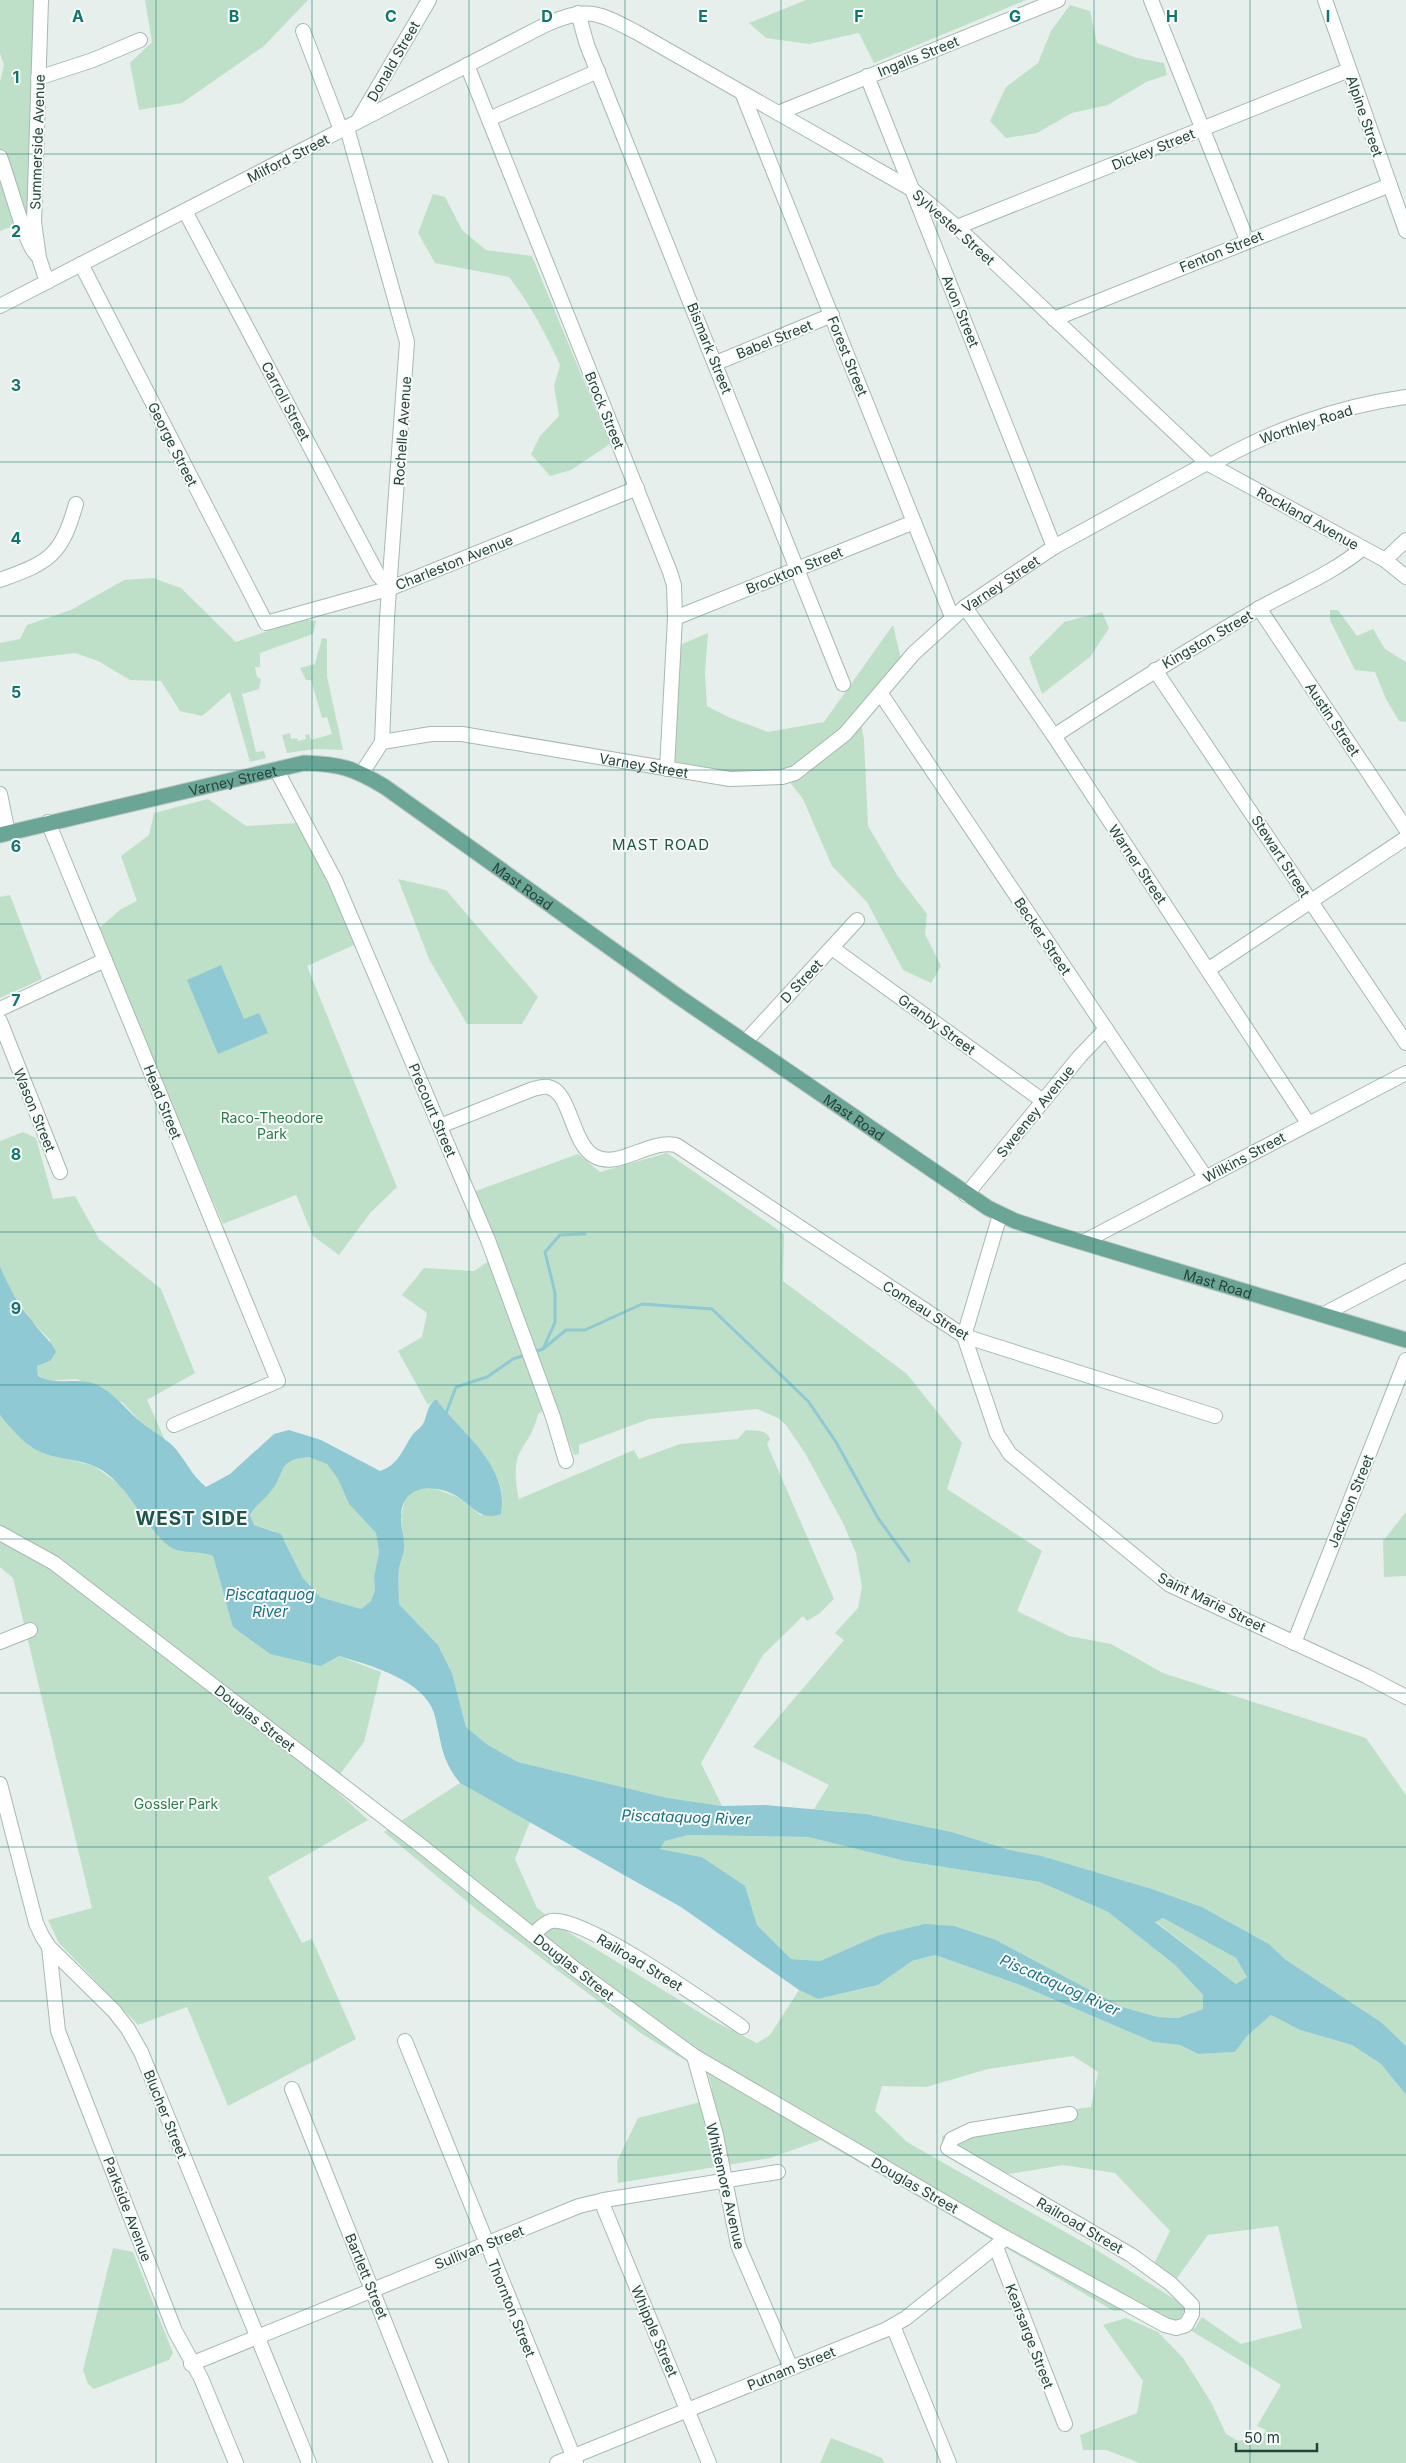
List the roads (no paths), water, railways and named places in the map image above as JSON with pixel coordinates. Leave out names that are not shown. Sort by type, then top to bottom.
[{"type":"main road","name":"Varney Street","points":[[4,834],[48,822],[304,763],[336,764],[362,773]]},
{"type":"main road","name":"Mast Road","points":[[362,773],[385,787],[522,886],[745,1042],[966,1195],[1000,1215],[1406,1340]]},
{"type":"street","name":"Summerside Avenue","points":[[41,0],[34,222],[39,258],[47,282]]},
{"type":"street","name":"Donald Street","points":[[349,126],[429,0]]},
{"type":"street","name":"Ingalls Street","points":[[778,113],[1058,0]]},
{"type":"street","points":[[1151,0],[1247,240]]},
{"type":"street","name":"Alpine Street","points":[[1324,0],[1406,232]]},
{"type":"street","name":"Milford Street","points":[[0,306],[545,25],[578,13]]},
{"type":"street","name":"Bismark Street","points":[[578,13],[598,71],[716,363],[842,684]]},
{"type":"street","name":"Sylvester Street","points":[[578,13],[605,16],[913,190],[957,227],[1209,464]]},
{"type":"street","name":"Rochelle Avenue","points":[[302,31],[349,126],[407,342],[391,588],[387,618],[382,742]]},
{"type":"street","points":[[38,78],[94,60],[140,40]]},
{"type":"street","name":"Brock Street","points":[[467,65],[674,585],[675,618],[667,769]]},
{"type":"street","name":"Dickey Street","points":[[957,227],[1349,70]]},
{"type":"street","points":[[489,119],[598,71]]},
{"type":"street","name":"Avon Street","points":[[867,76],[1054,547]]},
{"type":"street","name":"Forest Street","points":[[743,95],[952,617]]},
{"type":"street","points":[[0,157],[28,242],[39,258]]},
{"type":"street","name":"Fenton Street","points":[[1054,319],[1247,240],[1390,185]]},
{"type":"street","name":"Carroll Street","points":[[185,211],[378,574],[391,588]]},
{"type":"street","name":"George Street","points":[[81,264],[266,623]]},
{"type":"street","name":"Babel Street","points":[[716,363],[832,316]]},
{"type":"street","name":"Worthley Road","points":[[1209,464],[1260,438],[1341,412],[1406,397]]},
{"type":"street","name":"Varney Street","points":[[382,742],[431,734],[462,734],[730,779],[782,777],[795,773],[845,734],[914,653],[965,606],[1054,547],[1209,464]]},
{"type":"street","name":"Rockland Avenue","points":[[1209,464],[1385,560],[1406,578]]},
{"type":"street","name":"Charleston Avenue","points":[[266,623],[391,588],[636,488]]},
{"type":"street","points":[[0,580],[45,560],[61,545],[68,532],[76,504]]},
{"type":"street","name":"Brockton Street","points":[[675,618],[914,522]]},
{"type":"street","points":[[1385,560],[1406,540]]},
{"type":"street","name":"Kingston Street","points":[[1054,736],[1155,670],[1260,608],[1328,572],[1363,548]]},
{"type":"street","name":"Warner Street","points":[[965,606],[1209,969],[1308,1123]]},
{"type":"street","name":"Austin Street","points":[[1260,608],[1406,829]]},
{"type":"street","name":"Stewart Street","points":[[1155,670],[1406,1043]]},
{"type":"street","name":"Becker Street","points":[[881,694],[1206,1178]]},
{"type":"street","points":[[362,773],[382,742]]},
{"type":"street","name":"Precourt Street","points":[[276,769],[335,880],[488,1240],[535,1366],[566,1460]]},
{"type":"street","points":[[0,794],[4,834]]},
{"type":"street","name":"Head Street","points":[[48,822],[278,1381],[174,1425]]},
{"type":"street","points":[[1209,969],[1406,838]]},
{"type":"street","name":"D Street","points":[[745,1042],[858,920]]},
{"type":"street","name":"Granby Street","points":[[832,948],[1043,1101]]},
{"type":"street","points":[[0,1009],[105,960]]},
{"type":"street","name":"Wason Street","points":[[0,1021],[60,1172]]},
{"type":"street","name":"Sweeney Avenue","points":[[966,1195],[1091,1043],[1106,1029]]},
{"type":"street","name":"Wilkins Street","points":[[1083,1242],[1406,1073]]},
{"type":"street","name":"Comeau Street","points":[[440,1126],[533,1088],[547,1087],[556,1090],[568,1111],[576,1135],[585,1148],[595,1156],[611,1160],[628,1156],[653,1145],[666,1143],[676,1145],[964,1336],[1215,1416]]},
{"type":"street","points":[[964,1336],[1000,1215]]},
{"type":"street","points":[[1322,1315],[1406,1271]]},
{"type":"street","name":"Saint Marie Street","points":[[964,1336],[997,1434],[1010,1454],[1159,1578],[1406,1698]]},
{"type":"street","name":"Jackson Street","points":[[1294,1642],[1406,1360]]},
{"type":"street","name":"Douglas Street","points":[[0,1533],[54,1563],[575,1969],[694,2056],[1001,2243],[1165,2325],[1180,2328],[1186,2325],[1190,2318]]},
{"type":"street","points":[[0,1642],[30,1630]]},
{"type":"street","name":"Blucher Street","points":[[0,1784],[36,1923],[49,1947],[114,2011],[128,2029],[141,2052],[309,2463]]},
{"type":"street","name":"Railroad Street","points":[[533,1935],[551,1921],[565,1922],[593,1934],[680,1985],[742,2027]]},
{"type":"street","name":"Parkside Avenue","points":[[49,1947],[58,2032],[175,2331],[191,2364],[201,2378],[236,2463]]},
{"type":"street","name":"Thornton Street","points":[[405,2041],[575,2459]]},
{"type":"street","name":"Whittemore Avenue","points":[[694,2056],[716,2135],[738,2245],[790,2368]]},
{"type":"street","name":"Bartlett Street","points":[[292,2089],[441,2463]]},
{"type":"street","name":"Railroad Street","points":[[1070,2114],[971,2130],[952,2139],[948,2148],[1131,2255],[1186,2297],[1192,2305],[1190,2318]]},
{"type":"street","name":"Sullivan Street","points":[[191,2364],[579,2206],[604,2200],[778,2172]]},
{"type":"street","name":"Whipple Street","points":[[604,2200],[604,2208],[709,2463]]},
{"type":"street","name":"Putnam Street","points":[[556,2463],[575,2459],[688,2409],[893,2326],[1001,2243]]},
{"type":"street","name":"Kearsarge Street","points":[[1001,2243],[1065,2424]]},
{"type":"street","points":[[893,2326],[948,2463]]},
{"type":"water","points":[[221,965],[244,1019],[259,1013],[268,1033],[218,1054],[187,980]]},
{"type":"water","name":"Piscataquog River","points":[[0,1266],[22,1308],[51,1343],[56,1352],[50,1361],[37,1366],[38,1376],[53,1381],[85,1382],[101,1387],[117,1399],[141,1422],[172,1445],[206,1487],[230,1474],[274,1434],[289,1430],[321,1440],[380,1471],[391,1465],[399,1457],[412,1435],[423,1424],[429,1407],[436,1399],[470,1437],[491,1465],[498,1480],[502,1496],[501,1514],[494,1516],[484,1515],[452,1494],[433,1488],[415,1491],[408,1497],[403,1505],[401,1516],[404,1543],[399,1569],[399,1604],[438,1645],[452,1673],[466,1727],[488,1745],[518,1762],[668,1798],[722,1806],[765,1805],[866,1814],[952,1832],[1010,1850],[1042,1856],[1152,1889],[1202,1907],[1269,1944],[1286,1960],[1381,2022],[1406,2046],[1406,2095],[1381,2064],[1352,2045],[1300,2030],[1271,2015],[1247,2036],[1235,2052],[1198,2054],[1180,2045],[1153,2042],[1020,1985],[935,1955],[912,1961],[878,1985],[818,1999],[799,1990],[681,1907],[460,1783],[445,1758],[434,1713],[428,1701],[419,1691],[407,1683],[380,1669],[339,1656],[321,1666],[270,1654],[233,1627],[213,1556],[179,1551],[169,1546],[159,1537],[116,1482],[106,1473],[89,1464],[52,1456],[39,1451],[20,1438],[0,1415]],"holes":[[[309,1457],[327,1464],[338,1479],[349,1504],[376,1533],[379,1552],[374,1577],[375,1590],[371,1601],[361,1609],[320,1597],[303,1578],[281,1534],[254,1525],[250,1515],[276,1484],[286,1464]],[[688,1835],[808,1837],[905,1861],[1040,1882],[1108,1912],[1175,1965],[1203,1995],[1203,2009],[1178,2018],[1158,2017],[1122,2007],[996,1940],[954,1926],[925,1924],[879,1935],[820,1961],[791,1959],[757,1925],[745,1886],[702,1857],[660,1849],[665,1841]],[[1163,1918],[1236,1958],[1247,1977],[1236,1984],[1155,1922]]]},
{"type":"waterway","points":[[544,1347],[555,1322],[555,1293],[545,1252],[560,1235],[585,1234]]},
{"type":"waterway","points":[[534,1352],[543,1349],[566,1330],[585,1330],[642,1304],[712,1309],[808,1401],[836,1442],[878,1518],[909,1561]]},
{"type":"waterway","points":[[445,1416],[456,1387],[487,1377],[513,1359],[525,1355]]},
{"type":"district","name":"MAST ROAD","points":[[661,844]]},
{"type":"district","name":"WEST SIDE","points":[[192,1518]]},
{"type":"park label","name":"Raco-Theodore Park","points":[[272,1126]]},
{"type":"park label","name":"Gossler Park","points":[[176,1803]]}]
